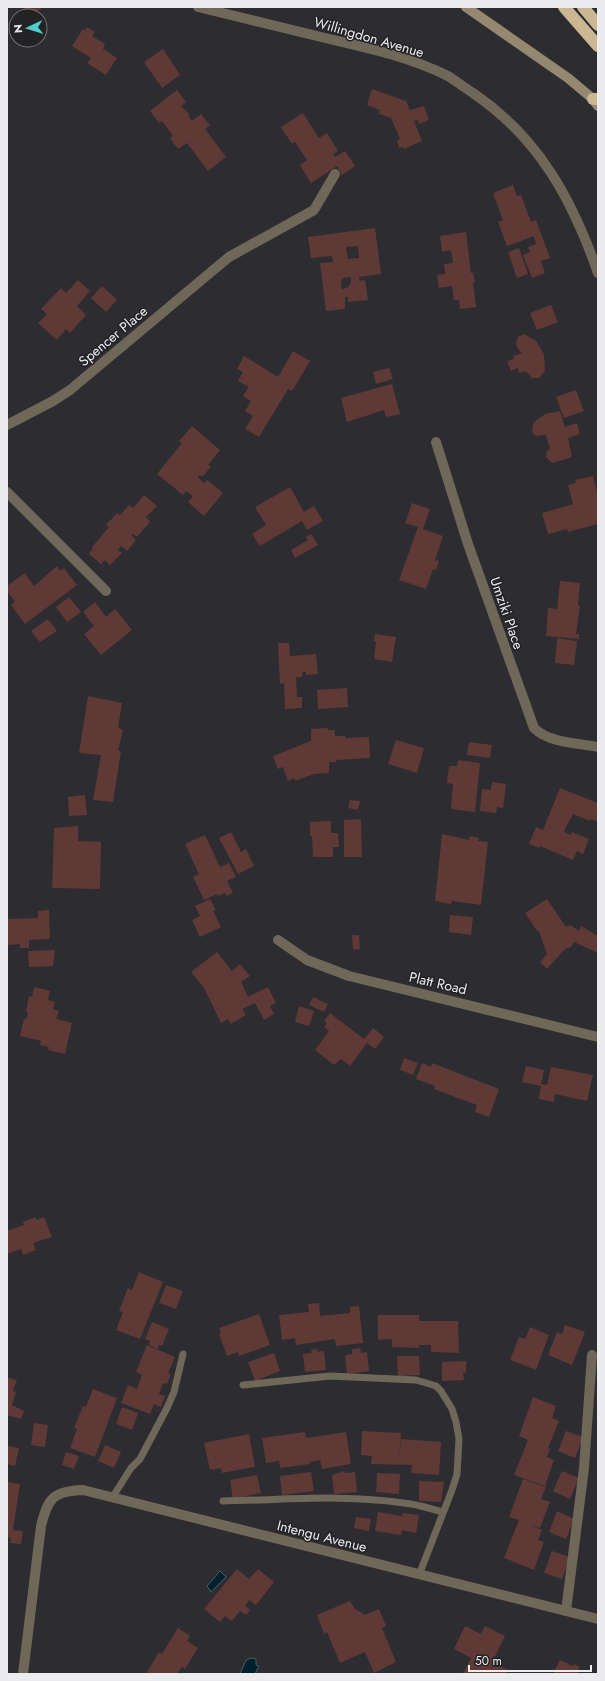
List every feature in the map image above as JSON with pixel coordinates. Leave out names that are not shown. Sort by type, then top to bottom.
[{"type":"highway","points":[[564,7],[598,46]]},
{"type":"highway","points":[[583,7],[598,25]]},
{"type":"main road","points":[[466,7],[562,74],[596,101]]},
{"type":"street","name":"Willingdon Avenue","points":[[198,7],[376,50],[416,63],[448,77],[491,106],[536,151],[552,173],[571,205],[587,241],[598,273]]},
{"type":"street","name":"Spencer Place","points":[[7,425],[53,401],[70,390],[229,257],[314,210],[336,174]]},
{"type":"street","name":"Umziki Place","points":[[436,442],[470,551],[534,728],[541,735],[598,747]]},
{"type":"street","points":[[7,492],[106,591]]},
{"type":"street","name":"Platt Road","points":[[278,940],[307,960],[349,976],[598,1037]]},
{"type":"street","points":[[566,1611],[584,1468],[592,1355]]},
{"type":"street","name":"Intengu Avenue","points":[[23,1674],[41,1526],[46,1508],[52,1498],[61,1492],[83,1490],[598,1619]]},
{"type":"lane","points":[[112,1498],[131,1468],[140,1459],[167,1408],[174,1392],[183,1354]]},
{"type":"lane","points":[[243,1385],[330,1376],[416,1380],[436,1386],[447,1398],[452,1409],[459,1440],[457,1474],[418,1575]]},
{"type":"lane","points":[[223,1501],[344,1498],[406,1503],[443,1512]]},
{"type":"water","points":[[220,1571],[226,1577],[211,1592],[207,1586]]},
{"type":"water","points":[[252,1658],[256,1659],[256,1665],[259,1666],[255,1674],[240,1674],[246,1660]]},
{"type":"building","points":[[23,7],[40,8],[24,8]]},
{"type":"building","points":[[87,27],[95,32],[92,36],[105,44],[103,49],[117,58],[106,75],[87,63],[91,58],[72,46],[83,29],[85,31]]},
{"type":"building","points":[[163,49],[180,75],[162,88],[144,62]]},
{"type":"building","points":[[372,89],[406,101],[410,110],[424,106],[429,120],[419,124],[418,120],[414,121],[422,141],[404,149],[403,147],[399,148],[397,141],[400,139],[391,118],[379,114],[380,110],[367,105]]},
{"type":"building","points":[[177,90],[186,102],[181,106],[190,115],[188,116],[192,121],[201,114],[210,125],[205,129],[226,157],[208,171],[187,143],[178,149],[170,138],[173,136],[162,121],[159,123],[150,111]]},
{"type":"building","points":[[303,113],[319,138],[327,133],[338,151],[333,154],[335,157],[345,151],[355,166],[342,175],[337,166],[311,183],[300,165],[307,160],[295,142],[292,144],[281,127]]},
{"type":"building","points":[[513,185],[517,196],[521,195],[531,222],[536,220],[550,258],[541,261],[545,273],[532,278],[523,255],[530,252],[528,247],[536,244],[534,236],[507,246],[498,222],[503,220],[493,193]]},
{"type":"building","points":[[375,228],[381,274],[359,277],[359,281],[365,280],[368,300],[348,302],[348,297],[345,297],[345,309],[326,311],[320,263],[333,262],[332,256],[311,258],[308,237]],"holes":[[[358,246],[359,258],[348,259],[346,247]],[[351,277],[351,283],[347,288],[342,289],[341,281],[343,278]]]},
{"type":"building","points":[[466,232],[471,273],[473,273],[475,282],[473,282],[476,307],[460,309],[459,300],[454,300],[452,286],[439,288],[437,275],[445,274],[444,264],[453,263],[451,250],[442,252],[440,236]]},
{"type":"building","points":[[519,248],[528,274],[517,278],[508,252]]},
{"type":"building","points":[[78,280],[90,291],[77,306],[86,315],[70,333],[66,329],[57,340],[38,323],[47,314],[41,309],[61,288],[66,293]]},
{"type":"building","points":[[102,286],[117,300],[106,312],[91,298]]},
{"type":"building","points":[[551,305],[558,322],[537,330],[530,313]]},
{"type":"building","points":[[524,334],[536,341],[544,354],[545,371],[539,378],[532,378],[526,371],[519,373],[518,368],[511,371],[507,361],[514,359],[513,356],[522,353],[518,349],[516,343],[518,337]]},
{"type":"building","points":[[293,351],[310,361],[292,391],[288,389],[259,437],[245,429],[253,416],[245,411],[251,401],[243,396],[249,387],[238,381],[243,372],[237,369],[244,356],[278,377]]},
{"type":"building","points":[[389,368],[393,379],[376,384],[373,372]]},
{"type":"building","points":[[392,384],[400,414],[386,417],[384,410],[347,422],[341,398]]},
{"type":"building","points":[[576,390],[584,411],[564,418],[556,397]]},
{"type":"building","points":[[560,411],[565,427],[577,423],[580,434],[568,438],[572,456],[570,458],[552,463],[546,457],[547,451],[550,449],[546,435],[536,436],[533,434],[532,429],[534,422],[545,414]]},
{"type":"building","points":[[192,426],[220,450],[208,465],[211,467],[202,477],[200,475],[198,477],[204,483],[207,480],[223,493],[204,516],[188,502],[193,496],[186,491],[183,495],[157,474],[182,443],[179,441]]},
{"type":"building","points":[[593,476],[598,496],[598,524],[568,532],[567,529],[548,534],[542,513],[573,504],[568,485],[576,483],[575,480]]},
{"type":"building","points":[[290,487],[304,512],[314,506],[323,521],[307,530],[302,521],[260,546],[252,534],[266,525],[255,507]]},
{"type":"building","points":[[144,495],[157,506],[146,517],[150,522],[137,537],[133,534],[131,535],[136,540],[127,551],[121,546],[118,550],[122,553],[110,565],[105,560],[101,564],[89,554],[93,548],[92,547],[109,527],[106,525],[117,513],[120,515],[129,505],[133,508]]},
{"type":"building","points":[[412,503],[430,509],[423,529],[443,536],[435,560],[439,561],[436,570],[433,569],[426,589],[399,580],[418,527],[405,523]]},
{"type":"building","points":[[311,534],[318,545],[295,558],[291,550],[308,540],[306,537]]},
{"type":"building","points":[[57,566],[60,571],[64,568],[77,585],[25,624],[11,605],[15,601],[7,591],[7,586],[25,573],[34,586]]},
{"type":"building","points":[[560,581],[580,583],[578,605],[580,606],[576,634],[579,634],[579,639],[546,636],[548,608],[557,609]]},
{"type":"building","points":[[69,597],[81,612],[67,622],[56,607]]},
{"type":"building","points":[[95,602],[106,617],[115,609],[132,630],[101,655],[84,634],[94,626],[83,612]]},
{"type":"building","points":[[48,619],[57,631],[40,642],[31,631]]},
{"type":"building","points":[[375,634],[396,637],[392,662],[374,659],[376,642],[374,641]]},
{"type":"building","points":[[557,638],[577,641],[574,665],[555,663]]},
{"type":"building","points":[[278,643],[289,643],[290,656],[316,654],[318,674],[306,675],[306,672],[302,672],[302,677],[296,677],[297,697],[302,697],[302,708],[285,709],[284,683],[280,684]]},
{"type":"building","points":[[347,688],[348,707],[318,709],[317,690]]},
{"type":"building","points":[[88,696],[122,703],[118,728],[123,730],[118,751],[121,751],[113,802],[93,800],[101,755],[79,753]]},
{"type":"building","points":[[328,728],[328,730],[335,730],[335,736],[345,736],[345,738],[369,737],[370,758],[336,760],[336,762],[329,762],[329,773],[314,774],[295,781],[294,778],[288,781],[283,767],[278,769],[273,756],[311,741],[311,729]]},
{"type":"building","points":[[396,740],[424,748],[417,773],[388,764]]},
{"type":"building","points":[[469,742],[492,745],[490,758],[467,755]]},
{"type":"building","points":[[458,760],[480,763],[475,812],[451,809],[453,784],[447,783],[449,766],[457,766]]},
{"type":"building","points":[[492,782],[506,784],[503,808],[497,807],[496,813],[480,811],[482,789],[491,790]]},
{"type":"building","points":[[560,788],[598,803],[598,822],[591,819],[590,821],[573,814],[566,827],[564,832],[571,835],[572,832],[589,839],[583,854],[577,851],[573,860],[540,846],[539,848],[529,844],[536,827],[543,830]]},
{"type":"building","points":[[85,795],[87,815],[69,816],[68,797]]},
{"type":"building","points":[[350,800],[360,801],[358,810],[348,808]]},
{"type":"building","points":[[361,819],[362,857],[344,857],[344,820]]},
{"type":"building","points":[[331,821],[331,833],[338,833],[339,847],[333,847],[333,857],[313,857],[310,822]]},
{"type":"building","points":[[78,826],[78,841],[101,842],[100,889],[52,888],[54,828]]},
{"type":"building","points":[[231,832],[241,852],[246,849],[254,866],[238,874],[219,838]]},
{"type":"building","points":[[442,834],[469,840],[470,836],[479,838],[478,841],[488,842],[481,905],[452,901],[451,904],[435,901]]},
{"type":"building","points":[[205,835],[220,867],[229,863],[236,877],[227,881],[233,893],[226,896],[225,893],[218,896],[217,894],[204,900],[193,877],[199,874],[185,844]]},
{"type":"building","points":[[210,899],[216,910],[213,911],[221,927],[200,937],[192,920],[200,916],[195,906]]},
{"type":"building","points":[[547,899],[566,927],[570,925],[579,931],[581,926],[598,936],[598,953],[574,942],[571,947],[565,949],[547,969],[540,962],[547,954],[539,931],[537,931],[525,913]]},
{"type":"building","points":[[49,910],[50,939],[29,940],[29,948],[20,948],[20,944],[7,945],[7,919],[38,918],[38,911]]},
{"type":"building","points":[[450,915],[473,917],[471,935],[449,932]]},
{"type":"building","points":[[352,935],[359,935],[360,949],[353,950]]},
{"type":"building","points":[[55,950],[53,966],[29,967],[28,951]]},
{"type":"building","points":[[217,952],[232,971],[240,964],[250,976],[241,982],[248,997],[268,987],[276,1003],[270,1006],[274,1014],[264,1020],[255,1003],[242,1009],[246,1015],[231,1024],[228,1019],[221,1023],[204,988],[191,972]]},
{"type":"building","points":[[34,987],[50,991],[48,1000],[55,1002],[53,1009],[59,1011],[56,1019],[72,1023],[65,1054],[48,1050],[49,1047],[40,1045],[41,1041],[20,1036],[24,1019],[26,1020],[28,1012],[26,1012],[29,996],[32,997]]},
{"type":"building","points":[[313,997],[328,1004],[324,1012],[309,1005]]},
{"type":"building","points":[[299,1006],[314,1011],[309,1026],[295,1022]]},
{"type":"building","points":[[330,1013],[364,1039],[373,1028],[384,1037],[375,1049],[367,1043],[350,1066],[341,1059],[334,1065],[315,1050],[329,1031],[324,1027],[327,1023],[324,1021]]},
{"type":"building","points":[[404,1058],[418,1063],[413,1075],[400,1070]]},
{"type":"building","points":[[422,1063],[431,1067],[432,1063],[499,1089],[489,1117],[475,1112],[477,1105],[434,1089],[435,1086],[416,1079]]},
{"type":"building","points":[[526,1066],[544,1070],[541,1084],[547,1085],[551,1067],[593,1075],[587,1101],[555,1094],[554,1102],[539,1099],[541,1086],[522,1082]]},
{"type":"building","points":[[36,1217],[36,1220],[44,1217],[52,1237],[33,1243],[36,1250],[23,1255],[21,1249],[7,1254],[7,1231],[24,1225],[23,1222]]},
{"type":"building","points":[[139,1272],[163,1282],[140,1339],[116,1330],[123,1312],[119,1311],[128,1288],[132,1290]]},
{"type":"building","points":[[166,1285],[183,1291],[176,1309],[159,1303]]},
{"type":"building","points":[[319,1303],[320,1316],[350,1313],[350,1307],[359,1306],[363,1343],[336,1346],[335,1339],[296,1345],[295,1338],[282,1340],[279,1315],[309,1312],[308,1304]]},
{"type":"building","points":[[259,1314],[270,1345],[239,1356],[238,1352],[227,1356],[219,1334],[221,1333],[219,1328]]},
{"type":"building","points":[[378,1315],[419,1315],[419,1321],[458,1321],[459,1353],[431,1352],[431,1345],[419,1345],[419,1348],[392,1347],[392,1339],[378,1340]]},
{"type":"building","points":[[152,1322],[169,1329],[162,1346],[159,1345],[158,1349],[149,1345],[150,1341],[145,1339]]},
{"type":"building","points":[[565,1325],[585,1332],[572,1365],[548,1355],[557,1332],[562,1334]]},
{"type":"building","points":[[530,1327],[549,1335],[536,1370],[510,1360],[519,1337],[525,1339]]},
{"type":"building","points":[[147,1345],[175,1357],[168,1373],[171,1374],[167,1384],[163,1383],[159,1394],[165,1396],[161,1407],[154,1404],[150,1414],[121,1403],[128,1385],[137,1389],[142,1375],[136,1372]]},
{"type":"building","points":[[360,1348],[361,1353],[367,1352],[369,1371],[347,1374],[345,1355],[352,1354],[352,1349]]},
{"type":"building","points":[[317,1349],[317,1352],[324,1351],[326,1370],[305,1372],[303,1354],[312,1353],[311,1350]]},
{"type":"building","points":[[274,1353],[280,1371],[255,1381],[248,1362]]},
{"type":"building","points":[[397,1356],[419,1356],[420,1375],[398,1376]]},
{"type":"building","points":[[466,1361],[466,1373],[463,1372],[464,1380],[442,1381],[442,1362]]},
{"type":"building","points":[[7,1377],[17,1380],[13,1391],[16,1392],[12,1405],[24,1411],[21,1419],[7,1415]]},
{"type":"building","points":[[93,1389],[117,1398],[95,1457],[70,1448],[77,1429],[74,1428],[83,1406],[86,1407]]},
{"type":"building","points":[[533,1397],[556,1406],[552,1418],[559,1421],[548,1448],[550,1449],[547,1457],[554,1460],[545,1486],[514,1475],[528,1440],[519,1436]]},
{"type":"building","points":[[122,1407],[138,1413],[132,1430],[116,1424]]},
{"type":"building","points":[[34,1423],[48,1425],[45,1447],[31,1445]]},
{"type":"building","points":[[362,1431],[401,1433],[399,1460],[401,1439],[441,1442],[439,1475],[411,1473],[412,1465],[371,1464],[372,1456],[361,1455]]},
{"type":"building","points":[[566,1431],[583,1437],[575,1458],[558,1451]]},
{"type":"building","points":[[305,1432],[306,1438],[346,1432],[351,1464],[322,1469],[320,1460],[310,1462],[309,1451],[310,1464],[280,1468],[279,1461],[266,1463],[262,1438]]},
{"type":"building","points":[[249,1434],[255,1467],[222,1473],[221,1468],[210,1470],[204,1443]]},
{"type":"building","points":[[105,1445],[121,1452],[114,1468],[98,1461]]},
{"type":"building","points":[[7,1446],[19,1448],[15,1466],[7,1464]]},
{"type":"building","points":[[66,1452],[79,1456],[74,1469],[62,1465]]},
{"type":"building","points":[[344,1471],[345,1473],[355,1472],[357,1492],[334,1494],[332,1475]]},
{"type":"building","points":[[562,1471],[579,1478],[570,1499],[553,1491]]},
{"type":"building","points":[[311,1472],[314,1491],[282,1495],[280,1476]]},
{"type":"building","points":[[377,1473],[400,1474],[399,1494],[376,1492]]},
{"type":"building","points":[[257,1475],[261,1493],[233,1499],[230,1480]]},
{"type":"building","points":[[523,1479],[546,1487],[541,1499],[550,1502],[540,1528],[530,1525],[542,1530],[538,1540],[544,1542],[534,1570],[504,1558],[519,1520],[509,1517]]},
{"type":"building","points":[[419,1481],[444,1482],[441,1502],[419,1501]]},
{"type":"building","points":[[7,1482],[20,1484],[13,1530],[23,1531],[21,1544],[10,1543],[11,1538],[7,1537]]},
{"type":"building","points":[[557,1511],[574,1519],[566,1539],[549,1532]]},
{"type":"building","points":[[378,1512],[402,1516],[403,1513],[419,1515],[416,1533],[402,1530],[401,1535],[375,1531]]},
{"type":"building","points":[[356,1517],[371,1519],[369,1531],[354,1528]]},
{"type":"building","points":[[552,1551],[570,1557],[562,1579],[544,1573]]},
{"type":"building","points":[[237,1569],[249,1579],[258,1569],[274,1582],[256,1605],[249,1600],[245,1606],[250,1610],[246,1615],[240,1611],[232,1621],[225,1616],[220,1622],[204,1609]]},
{"type":"building","points":[[350,1601],[355,1609],[365,1615],[379,1609],[386,1626],[382,1628],[396,1662],[374,1673],[365,1652],[340,1663],[327,1632],[324,1634],[317,1615]]},
{"type":"building","points":[[465,1626],[481,1634],[485,1626],[505,1636],[492,1662],[508,1670],[506,1674],[463,1674],[471,1658],[454,1649]]},
{"type":"building","points":[[178,1628],[190,1636],[187,1641],[198,1648],[185,1669],[182,1667],[177,1674],[146,1674],[159,1652],[162,1654]]},
{"type":"building","points":[[560,1660],[573,1666],[574,1664],[580,1667],[577,1674],[553,1674]]}]
